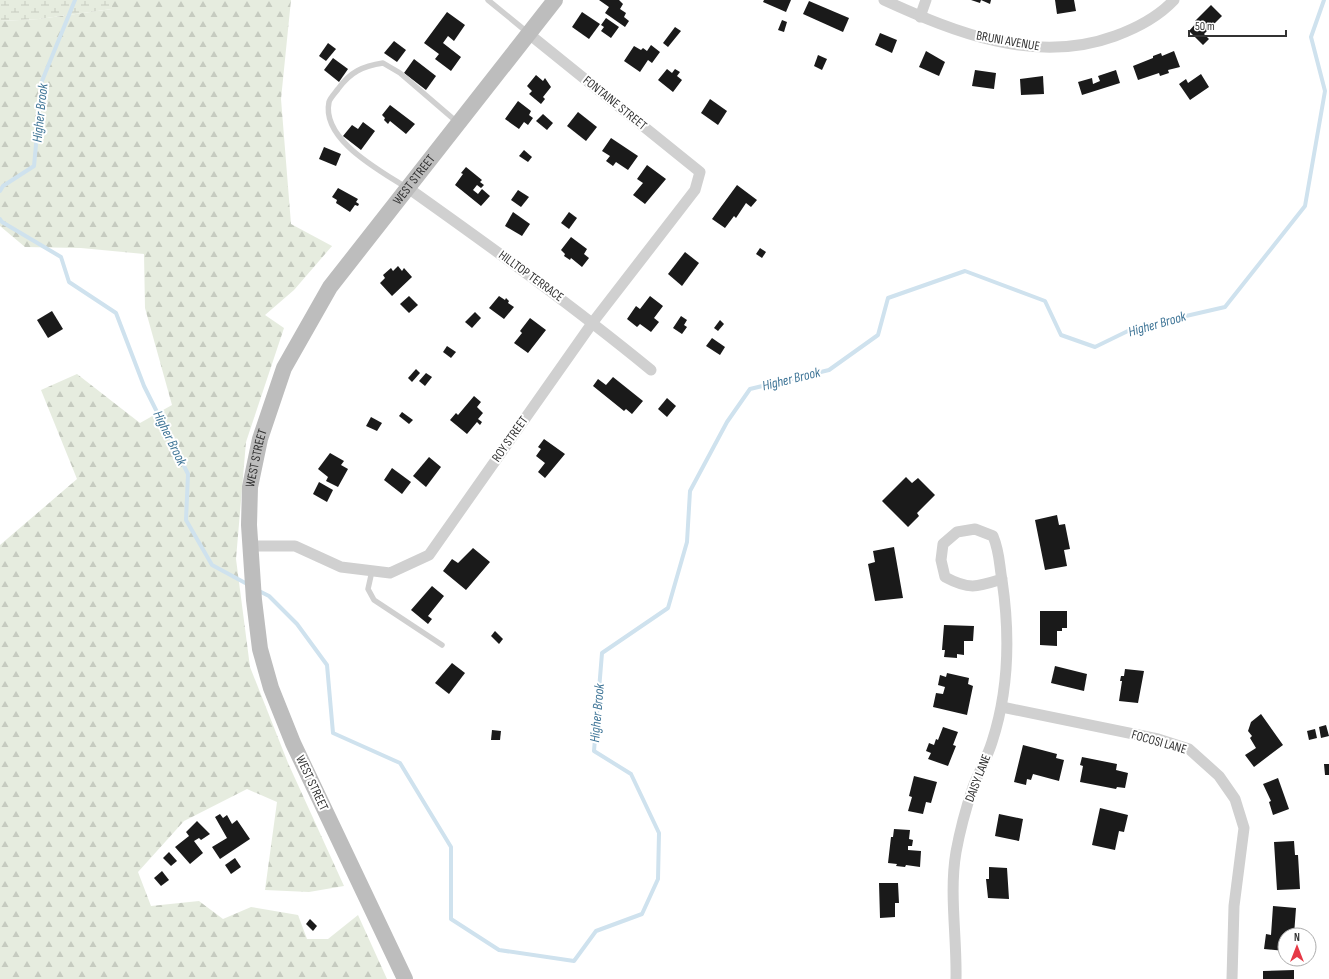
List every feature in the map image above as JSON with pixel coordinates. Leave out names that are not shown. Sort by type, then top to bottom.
[{"type":"main road","name":"WEST STREET","points":[[405,979],[293,743],[271,688],[260,649],[254,600],[250,546],[250,487],[260,439],[284,368],[330,287],[555,0]]},
{"type":"street","name":"BRUNI AVENUE","points":[[884,0],[920,17],[949,28],[998,42],[1028,47],[1056,48],[1097,42],[1124,33],[1149,21],[1174,0]]},
{"type":"street","points":[[920,17],[926,0]]},
{"type":"street","name":"FONTAINE STREET","points":[[529,34],[700,172]]},
{"type":"street","name":"ROY STREET","points":[[250,546],[296,546],[341,567],[390,573],[429,555],[593,322],[695,190],[700,172]]},
{"type":"street","name":"HILLTOP TERRACE","points":[[408,188],[522,269],[593,322],[651,370]]},
{"type":"street","name":"DAISY LANE","points":[[956,979],[957,955],[953,873],[962,824],[974,787],[992,743],[1002,707],[1007,669],[1006,604],[999,552],[993,536],[975,529],[957,532],[944,544],[941,560],[945,577],[960,585],[979,586],[1002,579]]},
{"type":"street","name":"FOCOSI LANE","points":[[1002,707],[1158,739],[1189,749],[1219,776],[1235,799],[1244,828],[1234,906],[1232,979]]},
{"type":"lane","points":[[488,0],[529,34]]},
{"type":"lane","points":[[408,188],[373,166],[342,142],[329,117],[329,101],[344,80],[365,66],[383,62],[400,73],[459,123]]},
{"type":"lane","points":[[372,571],[368,589],[374,600],[442,645]]},
{"type":"green space","points":[[0,0],[112,0],[112,9],[39,19],[0,21]]},
{"type":"green space","points":[[112,0],[291,0],[281,99],[291,224],[332,246],[294,290],[265,315],[284,328],[246,442],[236,559],[250,667],[288,763],[344,886],[309,892],[265,890],[277,802],[247,789],[184,821],[138,872],[151,906],[199,901],[223,919],[251,907],[298,915],[307,939],[328,939],[358,915],[387,979],[0,979],[0,545],[77,479],[41,390],[77,374],[140,423],[172,405],[145,308],[144,254],[81,248],[25,247],[0,226],[0,21],[39,19],[112,9]]},
{"type":"building","points":[[599,0],[619,0],[623,4],[620,9],[626,13],[624,17],[629,21],[625,27],[605,13],[609,7]]},
{"type":"building","points":[[764,0],[791,0],[786,12],[763,2]]},
{"type":"building","points":[[971,0],[981,0],[980,3]]},
{"type":"building","points":[[981,0],[991,0],[990,4]]},
{"type":"building","points":[[1055,0],[1074,0],[1076,11],[1057,14]]},
{"type":"building","points":[[809,1],[849,18],[843,32],[803,14]]},
{"type":"building","points":[[1211,5],[1222,16],[1204,34],[1209,39],[1203,45],[1189,31],[1197,22],[1195,21]]},
{"type":"building","points":[[447,12],[465,25],[454,41],[448,36],[443,43],[461,57],[451,71],[435,59],[439,54],[424,43]]},
{"type":"building","points":[[582,12],[600,24],[589,39],[572,27]]},
{"type":"building","points":[[606,18],[619,27],[611,38],[601,31],[604,27],[601,25]]},
{"type":"building","points":[[782,20],[787,22],[784,32],[778,30]]},
{"type":"building","points":[[675,27],[681,31],[668,47],[663,43]]},
{"type":"building","points":[[880,33],[897,40],[892,53],[875,45]]},
{"type":"building","points":[[394,41],[406,50],[397,62],[384,53]]},
{"type":"building","points":[[328,43],[336,49],[326,61],[319,56]]},
{"type":"building","points":[[651,45],[660,52],[652,63],[648,60],[640,72],[624,61],[634,46],[641,50],[643,48],[647,51]]},
{"type":"building","points":[[926,51],[945,62],[939,76],[919,67]]},
{"type":"building","points":[[1174,51],[1180,67],[1168,70],[1169,73],[1160,76],[1159,73],[1138,80],[1133,66],[1161,53],[1162,56]]},
{"type":"building","points":[[818,55],[827,59],[822,70],[814,66]]},
{"type":"building","points":[[333,58],[348,69],[339,82],[324,70]]},
{"type":"building","points":[[414,59],[436,76],[426,90],[404,73]]},
{"type":"building","points":[[667,69],[672,73],[675,69],[680,72],[677,76],[682,80],[673,92],[658,80]]},
{"type":"building","points":[[975,70],[996,73],[994,89],[972,86]]},
{"type":"building","points":[[1116,70],[1120,83],[1082,95],[1078,82],[1092,78],[1093,84],[1100,81],[1098,76]]},
{"type":"building","points":[[1201,74],[1209,87],[1190,100],[1179,84],[1186,79],[1188,83]]},
{"type":"building","points":[[536,75],[543,81],[545,78],[551,87],[543,97],[545,99],[541,104],[529,94],[532,91],[527,86]]},
{"type":"building","points":[[1043,76],[1044,94],[1021,95],[1020,79]]},
{"type":"building","points":[[710,99],[727,111],[718,125],[701,113]]},
{"type":"building","points":[[518,101],[531,111],[529,115],[533,118],[528,125],[524,122],[519,129],[505,119]]},
{"type":"building","points":[[390,105],[415,124],[406,134],[390,121],[388,124],[384,120],[385,118],[382,115]]},
{"type":"building","points":[[578,112],[597,127],[586,141],[567,126]]},
{"type":"building","points":[[543,114],[553,123],[547,130],[536,121]]},
{"type":"building","points":[[363,122],[375,131],[361,150],[343,136],[352,125],[358,129]]},
{"type":"building","points":[[611,138],[638,156],[628,170],[616,162],[613,166],[606,161],[610,156],[602,151]]},
{"type":"building","points":[[324,147],[341,154],[336,166],[319,159]]},
{"type":"building","points":[[524,150],[532,157],[528,162],[519,156]]},
{"type":"building","points":[[647,165],[666,179],[645,204],[633,195],[643,183],[637,179]]},
{"type":"building","points":[[466,167],[482,180],[480,182],[484,185],[481,188],[477,185],[473,190],[478,194],[482,189],[490,196],[481,206],[455,185]]},
{"type":"building","points":[[737,185],[757,200],[751,207],[746,203],[736,218],[734,216],[725,228],[712,219]]},
{"type":"building","points":[[338,188],[358,199],[356,202],[359,204],[358,206],[355,205],[350,212],[336,203],[337,200],[332,197]]},
{"type":"building","points":[[518,190],[529,197],[521,207],[511,200]]},
{"type":"building","points":[[513,212],[530,224],[522,236],[505,226]]},
{"type":"building","points":[[569,212],[577,218],[569,229],[561,223]]},
{"type":"building","points":[[571,237],[587,249],[584,254],[589,258],[582,267],[571,258],[570,260],[564,256],[565,254],[561,250]]},
{"type":"building","points":[[760,248],[766,252],[762,258],[756,254]]},
{"type":"building","points":[[685,252],[699,263],[682,286],[668,274]]},
{"type":"building","points":[[398,266],[402,271],[404,268],[412,277],[392,296],[380,283],[385,278],[383,275],[391,268],[393,271]]},
{"type":"building","points":[[409,296],[418,305],[409,313],[400,304]]},
{"type":"building","points":[[499,296],[505,300],[506,298],[509,301],[508,303],[514,307],[504,319],[489,308]]},
{"type":"building","points":[[650,296],[663,306],[654,318],[659,322],[651,332],[640,324],[637,327],[627,319],[636,306],[640,309]]},
{"type":"building","points":[[52,311],[63,329],[48,338],[37,320]]},
{"type":"building","points":[[475,312],[481,318],[472,328],[465,322]]},
{"type":"building","points":[[681,316],[687,320],[684,325],[687,327],[682,334],[673,328]]},
{"type":"building","points":[[530,318],[546,330],[528,353],[514,343],[522,333],[520,331]]},
{"type":"building","points":[[720,320],[724,324],[718,331],[714,328]]},
{"type":"building","points":[[712,338],[725,347],[720,355],[706,346]]},
{"type":"building","points":[[447,346],[456,352],[451,358],[443,352]]},
{"type":"building","points":[[416,369],[420,373],[412,382],[408,378]]},
{"type":"building","points":[[426,373],[432,377],[425,386],[419,381]]},
{"type":"building","points":[[613,377],[643,401],[632,414],[626,409],[624,411],[593,386],[598,379],[606,385]]},
{"type":"building","points":[[474,396],[481,402],[477,407],[483,413],[478,419],[482,422],[480,425],[477,422],[467,434],[450,420],[456,413],[458,415]]},
{"type":"building","points":[[667,398],[676,406],[667,417],[658,409]]},
{"type":"building","points":[[402,412],[413,420],[409,424],[399,416]]},
{"type":"building","points":[[371,417],[382,423],[377,431],[366,426]]},
{"type":"building","points":[[544,439],[565,454],[545,478],[538,472],[545,463],[536,456],[541,449],[538,447]]},
{"type":"building","points":[[330,453],[344,461],[341,465],[348,469],[338,487],[326,481],[328,477],[318,469]]},
{"type":"building","points":[[429,457],[441,467],[426,487],[413,476]]},
{"type":"building","points":[[392,468],[411,482],[402,494],[384,480]]},
{"type":"building","points":[[906,477],[912,483],[918,478],[935,495],[917,513],[919,516],[908,527],[882,501]]},
{"type":"building","points":[[319,482],[333,490],[327,502],[313,494]]},
{"type":"building","points":[[1057,515],[1059,525],[1065,524],[1070,549],[1064,550],[1067,566],[1045,570],[1035,520]]},
{"type":"building","points":[[894,547],[903,598],[875,601],[868,564],[875,562],[873,551]]},
{"type":"building","points":[[473,548],[490,562],[466,590],[443,571],[452,559],[458,563]]},
{"type":"building","points":[[432,586],[444,596],[428,616],[432,619],[428,624],[411,610]]},
{"type":"building","points":[[1040,611],[1067,611],[1067,628],[1062,628],[1062,631],[1057,631],[1057,646],[1040,645]]},
{"type":"building","points":[[944,625],[974,626],[973,641],[964,641],[964,655],[957,654],[957,658],[944,657],[945,650],[942,650]]},
{"type":"building","points":[[495,631],[503,639],[499,644],[491,636]]},
{"type":"building","points":[[452,663],[465,673],[449,694],[435,683]]},
{"type":"building","points":[[1055,666],[1087,674],[1084,691],[1051,683]]},
{"type":"building","points":[[1125,669],[1144,671],[1138,703],[1119,701],[1122,681],[1120,681],[1121,676],[1124,676]]},
{"type":"building","points":[[947,673],[969,678],[968,684],[973,686],[967,715],[933,707],[936,693],[943,694],[945,687],[938,685],[940,675],[946,677]]},
{"type":"building","points":[[1261,714],[1283,745],[1254,767],[1245,755],[1256,748],[1250,738],[1252,736],[1248,731],[1251,722]]},
{"type":"building","points":[[1326,725],[1329,736],[1321,738],[1319,727]]},
{"type":"building","points":[[943,727],[958,732],[953,745],[956,746],[948,766],[928,759],[931,753],[926,751],[929,743],[934,745],[936,739],[938,740]]},
{"type":"building","points":[[1315,729],[1317,738],[1309,740],[1307,731]]},
{"type":"building","points":[[492,730],[501,731],[500,740],[491,740]]},
{"type":"building","points":[[1023,745],[1057,754],[1056,758],[1064,760],[1059,781],[1033,774],[1031,780],[1027,779],[1026,785],[1014,782]]},
{"type":"building","points":[[1082,757],[1117,764],[1116,770],[1128,773],[1125,788],[1117,787],[1116,789],[1080,782],[1083,766],[1080,765]]},
{"type":"building","points":[[1324,764],[1329,764],[1329,775],[1325,775]]},
{"type":"building","points":[[914,776],[937,782],[931,803],[926,802],[923,814],[908,811],[912,797],[909,796]]},
{"type":"building","points":[[1278,778],[1289,809],[1273,815],[1269,802],[1271,801],[1263,784]]},
{"type":"building","points":[[1100,808],[1128,815],[1124,832],[1119,831],[1115,850],[1092,845]]},
{"type":"building","points":[[220,814],[223,818],[227,815],[232,824],[237,820],[250,839],[220,859],[212,847],[227,838],[215,817]]},
{"type":"building","points":[[999,814],[1023,819],[1019,841],[995,836]]},
{"type":"building","points":[[197,821],[210,834],[201,840],[199,838],[194,841],[203,853],[190,864],[175,847],[189,836],[186,832]]},
{"type":"building","points":[[894,829],[910,830],[909,839],[913,840],[912,846],[908,846],[908,850],[921,851],[920,867],[906,865],[905,867],[896,866],[897,864],[888,863],[891,837],[893,837]]},
{"type":"building","points":[[1294,841],[1295,855],[1298,855],[1300,889],[1277,890],[1274,842]]},
{"type":"building","points":[[169,852],[177,861],[171,866],[163,858]]},
{"type":"building","points":[[235,858],[241,867],[231,874],[225,865]]},
{"type":"building","points":[[989,867],[1007,868],[1009,899],[988,898],[986,879],[989,879]]},
{"type":"building","points":[[162,871],[169,880],[161,886],[154,878]]},
{"type":"building","points":[[879,883],[898,883],[899,903],[895,903],[895,917],[880,918]]},
{"type":"building","points":[[1273,906],[1296,908],[1295,927],[1277,927],[1277,950],[1264,949],[1266,934],[1271,935]]},
{"type":"building","points":[[310,919],[317,926],[313,931],[306,924]]},
{"type":"building","points":[[1294,970],[1294,979],[1263,979],[1263,971]]},
{"type":"waterway","name":"Higher Brook","points":[[0,191],[3,186],[34,166],[42,81],[75,0]]},
{"type":"waterway","name":"Higher Brook","points":[[257,590],[269,596],[297,624],[327,665],[333,733],[400,763],[451,847],[451,919],[499,950],[574,961],[596,931],[642,914],[658,879],[659,833],[631,774],[594,751],[602,653],[668,608],[687,542],[690,491],[727,422],[750,389],[829,370],[878,335],[888,298],[965,271],[1045,301],[1061,335],[1095,347],[1134,328],[1225,307],[1305,206],[1325,91],[1311,37],[1324,0]]},
{"type":"waterway","name":"Higher Brook","points":[[0,219],[2,222],[61,257],[69,282],[116,313],[144,386],[188,474],[186,520],[212,565],[249,585]]}]
